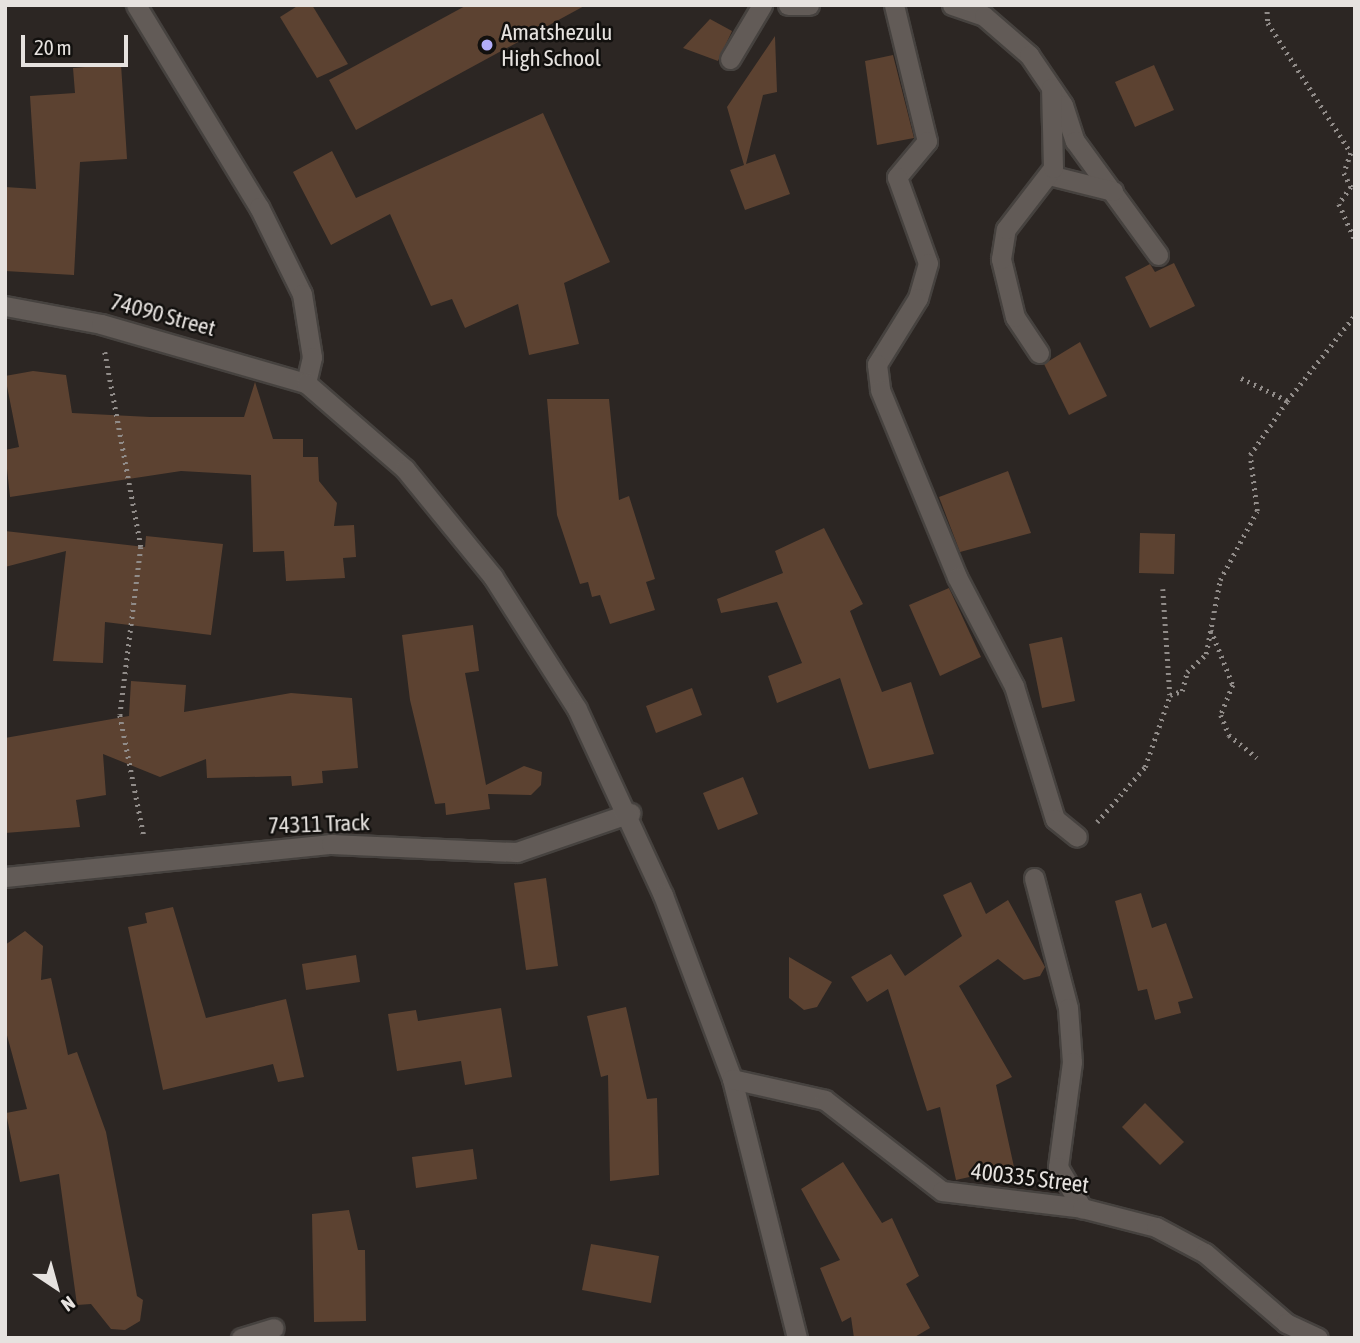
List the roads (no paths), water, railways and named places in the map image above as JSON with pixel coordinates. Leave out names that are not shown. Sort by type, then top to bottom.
[{"type":"street","points":[[136,5],[260,207],[302,295],[312,357],[306,383],[405,469],[493,577],[577,709],[630,813],[732,1079],[797,1338]]},
{"type":"street","points":[[730,59],[762,5]]},
{"type":"street","points":[[788,5],[809,5]]},
{"type":"street","points":[[894,5],[927,141],[897,177],[928,263],[918,298],[877,364],[880,390],[957,577],[1014,686],[1055,819],[1077,837]]},
{"type":"street","points":[[953,5],[1002,29],[1051,87],[1075,141],[1158,256]]},
{"type":"street","points":[[1039,353],[1015,317],[1001,259],[1006,229],[1049,175],[1051,87]]},
{"type":"street","points":[[1049,175],[1113,191]]},
{"type":"street","name":"74090 Street","points":[[5,306],[101,324],[306,383]]},
{"type":"street","name":"74311 Track","points":[[5,877],[148,859],[331,844],[517,852],[630,813]]},
{"type":"street","points":[[1034,878],[1068,1008],[1072,1062],[1058,1167],[1082,1208]]},
{"type":"street","name":"400335 Street","points":[[732,1079],[825,1100],[942,1191],[1082,1208],[1156,1227],[1205,1253],[1286,1323],[1318,1338]]},
{"type":"street","points":[[242,1338],[273,1328]]},
{"type":"place","name":"Amatshezulu High School","points":[[487,45]]}]
